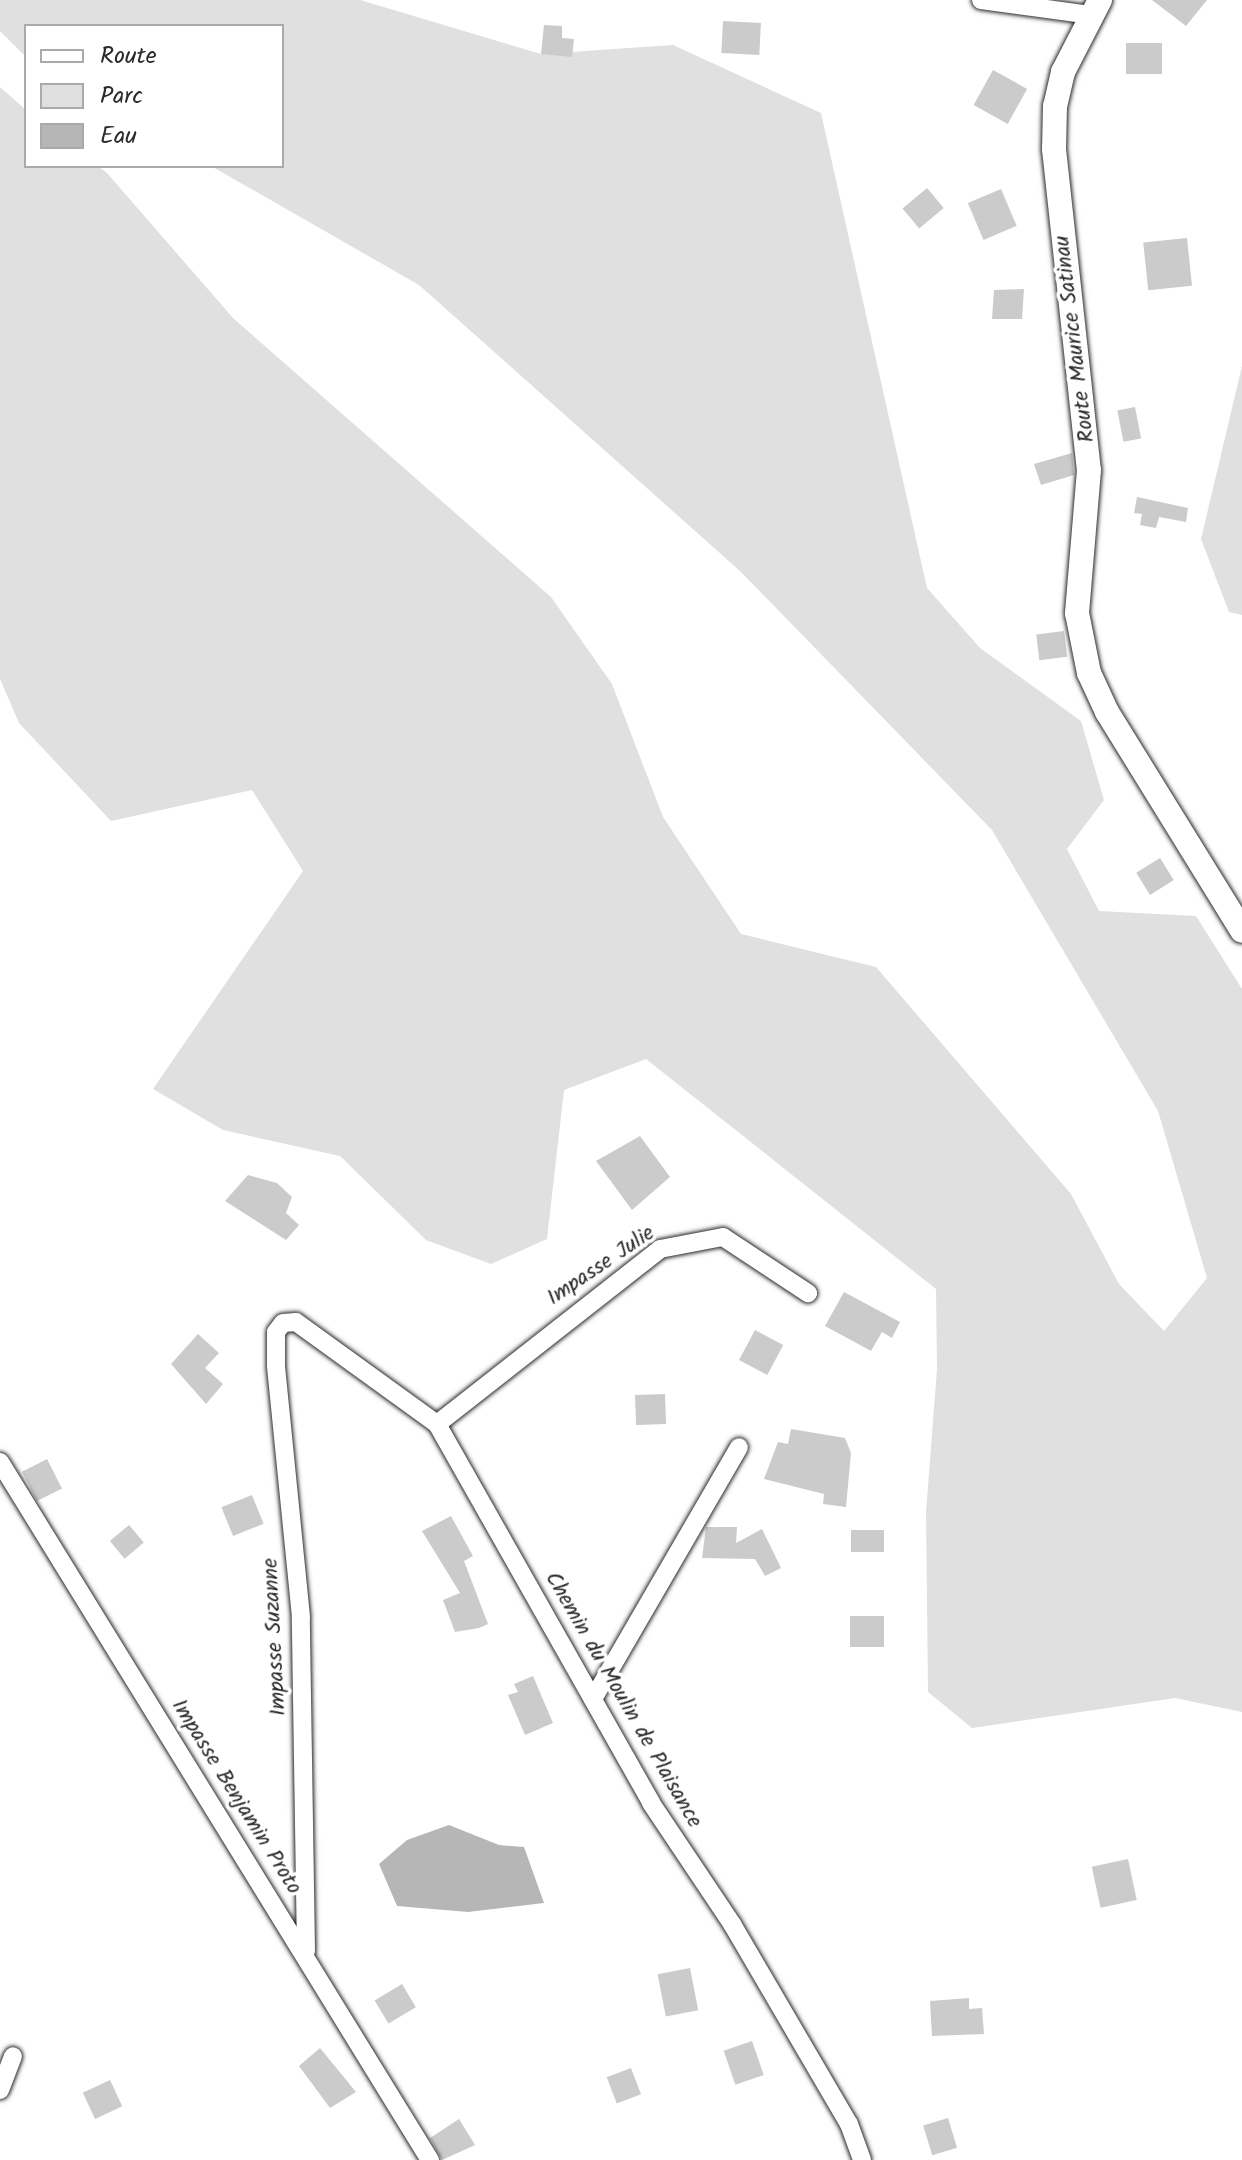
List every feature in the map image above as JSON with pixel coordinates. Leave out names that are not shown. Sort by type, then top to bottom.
[{"type":"main road","name":"Route Maurice Satinau","points":[[1095,7],[1063,72],[1054,149],[1089,470],[1077,613],[1089,673],[1107,712],[1242,931]]},
{"type":"street","points":[[981,0],[1095,7]]},
{"type":"street","name":"Impasse Julie","points":[[437,1424],[660,1249],[723,1237],[808,1293]]},
{"type":"street","name":"Chemin du Moulin de Plaisance","points":[[283,1323],[310,1330],[437,1424],[593,1699],[849,2124],[862,2160]]},
{"type":"street","name":"Impasse Suzanne","points":[[283,1323],[276,1332],[276,1365],[301,1617],[306,1951]]},
{"type":"street","points":[[593,1699],[739,1447]]},
{"type":"street","name":"Impasse Benjamin Proto","points":[[0,1462],[24,1510],[306,1951],[430,2160]]},
{"type":"street","points":[[0,2090],[13,2056]]},
{"type":"green space","points":[[0,0],[360,0],[541,54],[673,45],[821,113],[927,588],[980,648],[1081,721],[1104,800],[1067,849],[1099,911],[1196,916],[1242,989],[1242,1712],[1175,1698],[972,1728],[928,1692],[926,1512],[937,1369],[936,1289],[646,1059],[564,1090],[547,1239],[491,1264],[426,1240],[340,1156],[223,1130],[153,1089],[303,871],[252,790],[111,821],[19,723],[0,679],[0,87],[24,108],[24,168],[101,168],[107,173],[233,318],[551,597],[612,684],[663,817],[741,934],[876,967],[1071,1194],[1119,1284],[1164,1331],[1207,1278],[1158,1111],[992,830],[740,571],[419,285],[214,168],[284,168],[284,24],[24,24],[24,55],[0,31]]},
{"type":"green space","points":[[1242,366],[1242,615],[1229,612],[1201,539]]},
{"type":"water","points":[[449,1825],[499,1845],[524,1847],[544,1903],[468,1912],[397,1906],[379,1864],[407,1840]]},
{"type":"building","points":[[1152,0],[1207,0],[1186,26]]},
{"type":"building","points":[[723,21],[761,23],[759,55],[721,53]]},
{"type":"building","points":[[544,25],[562,26],[562,38],[574,39],[572,57],[541,54]]},
{"type":"building","points":[[1126,43],[1162,43],[1162,74],[1126,74]]},
{"type":"building","points":[[993,70],[1027,89],[1008,124],[974,105]]},
{"type":"building","points":[[927,188],[944,208],[919,228],[902,209]]},
{"type":"building","points":[[1001,189],[1017,226],[983,240],[968,203]]},
{"type":"building","points":[[1187,238],[1192,286],[1148,290],[1143,243]]},
{"type":"building","points":[[1024,289],[1022,319],[992,319],[994,290]]},
{"type":"building","points":[[1135,407],[1141,438],[1123,442],[1117,410]]},
{"type":"building","points":[[1072,453],[1074,475],[1041,485],[1034,464]]},
{"type":"building","points":[[1137,497],[1188,508],[1186,522],[1159,517],[1156,528],[1140,525],[1142,514],[1134,513]]},
{"type":"building","points":[[1064,631],[1067,657],[1039,660],[1036,634]]},
{"type":"building","points":[[1160,858],[1174,880],[1150,895],[1136,873]]},
{"type":"building","points":[[640,1136],[670,1177],[632,1210],[596,1161]]},
{"type":"building","points":[[248,1175],[277,1183],[292,1197],[286,1213],[299,1225],[286,1240],[225,1201]]},
{"type":"building","points":[[844,1292],[900,1322],[892,1338],[882,1332],[871,1351],[825,1326]]},
{"type":"building","points":[[755,1330],[783,1345],[767,1375],[739,1360]]},
{"type":"building","points":[[198,1334],[219,1353],[205,1368],[223,1384],[206,1404],[171,1364]]},
{"type":"building","points":[[665,1394],[666,1424],[636,1425],[635,1395]]},
{"type":"building","points":[[791,1429],[845,1438],[851,1453],[846,1507],[823,1504],[824,1494],[764,1479],[778,1442],[788,1444]]},
{"type":"building","points":[[47,1459],[62,1488],[37,1501],[22,1472]]},
{"type":"building","points":[[252,1495],[264,1524],[233,1536],[221,1507]]},
{"type":"building","points":[[451,1516],[473,1556],[464,1561],[488,1624],[455,1632],[443,1600],[460,1593],[422,1531]]},
{"type":"building","points":[[129,1525],[144,1543],[125,1559],[110,1541]]},
{"type":"building","points":[[706,1527],[737,1527],[736,1543],[762,1529],[781,1568],[765,1576],[755,1559],[702,1558]]},
{"type":"building","points":[[851,1530],[884,1530],[884,1552],[851,1552]]},
{"type":"building","points":[[850,1616],[884,1616],[884,1647],[850,1647]]},
{"type":"building","points":[[533,1676],[553,1723],[525,1735],[508,1695],[518,1692],[514,1684]]},
{"type":"building","points":[[1128,1859],[1137,1900],[1101,1908],[1092,1867]]},
{"type":"building","points":[[690,1968],[698,2010],[666,2017],[658,1974]]},
{"type":"building","points":[[402,1984],[416,2007],[388,2024],[375,2000]]},
{"type":"building","points":[[969,1998],[969,2009],[982,2008],[984,2034],[932,2036],[930,2001]]},
{"type":"building","points":[[752,2041],[764,2075],[735,2085],[724,2051]]},
{"type":"building","points":[[320,2048],[356,2092],[330,2108],[299,2066]]},
{"type":"building","points":[[631,2068],[641,2094],[617,2103],[607,2077]]},
{"type":"building","points":[[110,2080],[122,2106],[95,2119],[83,2093]]},
{"type":"building","points":[[948,2118],[957,2148],[932,2155],[923,2126]]},
{"type":"building","points":[[459,2119],[475,2145],[442,2160],[430,2138]]}]
